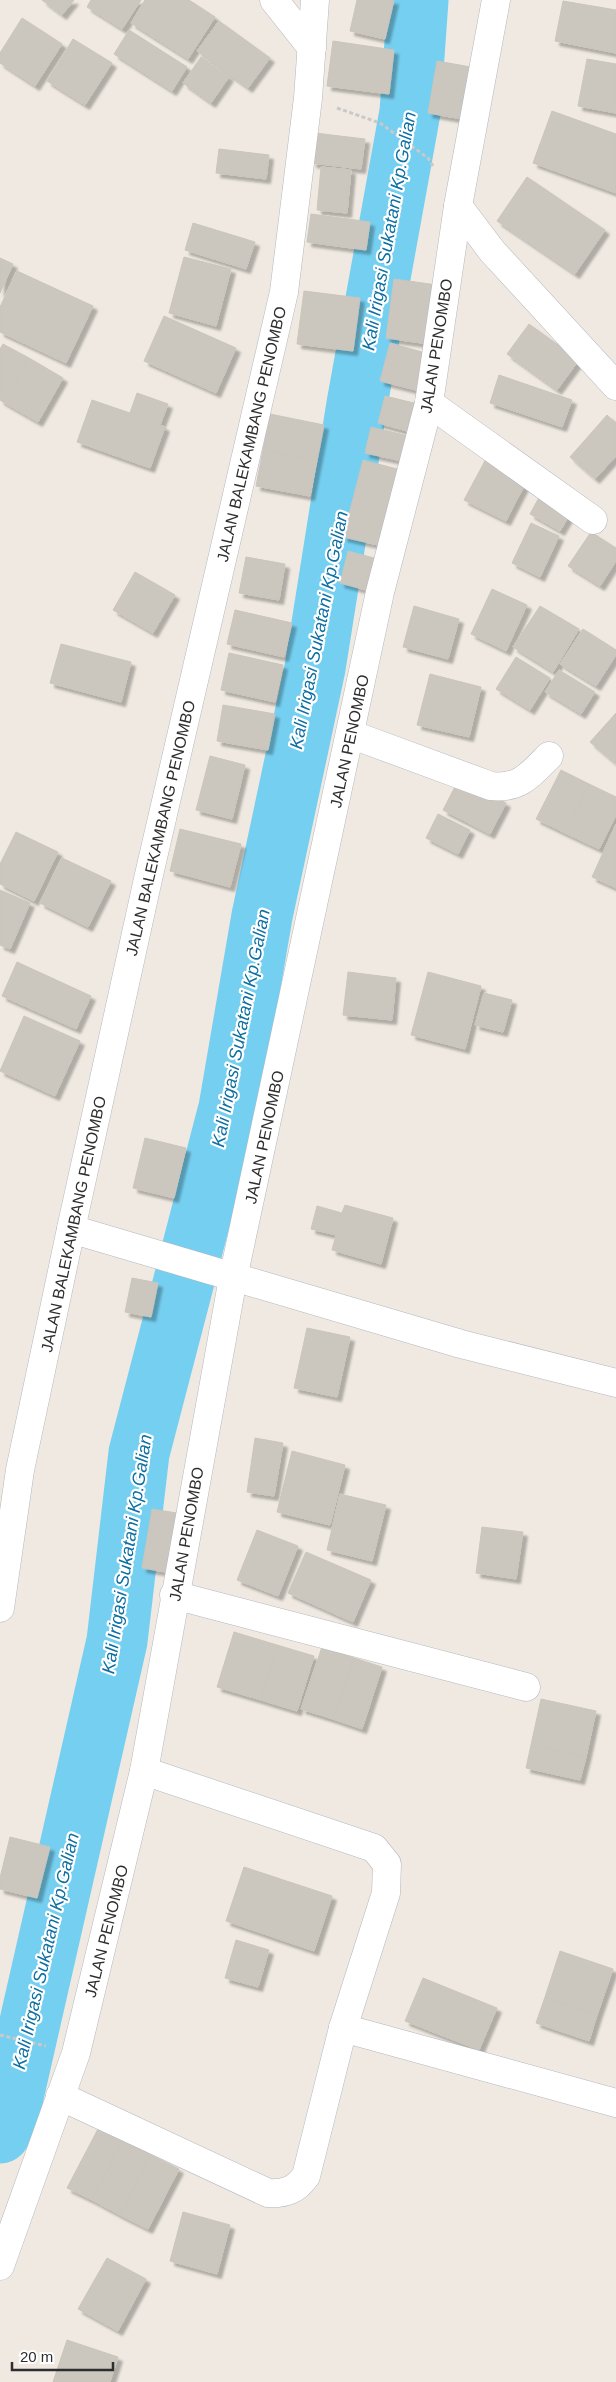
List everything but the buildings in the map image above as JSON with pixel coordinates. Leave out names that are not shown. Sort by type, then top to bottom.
[{"type":"street","points":[[274,0],[312,48]]},
{"type":"street","name":"JALAN BALEKAMBANG PENOMBO","points":[[0,1608],[20,1470],[71,1229],[148,879],[284,292],[308,98],[315,0]]},
{"type":"street","name":"JALAN PENOMBO","points":[[0,2266],[76,2053],[144,1772],[174,1595],[233,1278],[380,592],[429,404],[458,206],[496,0]]},
{"type":"street","points":[[458,206],[492,251],[616,386]]},
{"type":"street","points":[[429,404],[593,520]]},
{"type":"street","points":[[350,734],[491,786],[504,788],[516,785],[531,775],[549,756]]},
{"type":"street","points":[[71,1229],[461,1344],[616,1383]]},
{"type":"street","points":[[174,1595],[526,1687]]},
{"type":"street","points":[[60,2096],[268,2193],[280,2194],[299,2185],[306,2176],[343,2028],[386,1893],[387,1864],[374,1848],[144,1772]]},
{"type":"street","points":[[343,2028],[616,2103]]},
{"type":"path","points":[[308,98],[380,123],[428,158]]},
{"type":"path","points":[[0,2035],[48,2047]]},
{"type":"waterway","name":"Kali Irigasi Sukatani Kp.Galian","points":[[0,2133],[12,2101],[117,1641],[139,1453],[229,1108],[262,916],[315,668],[357,404],[410,112],[418,0]]}]
